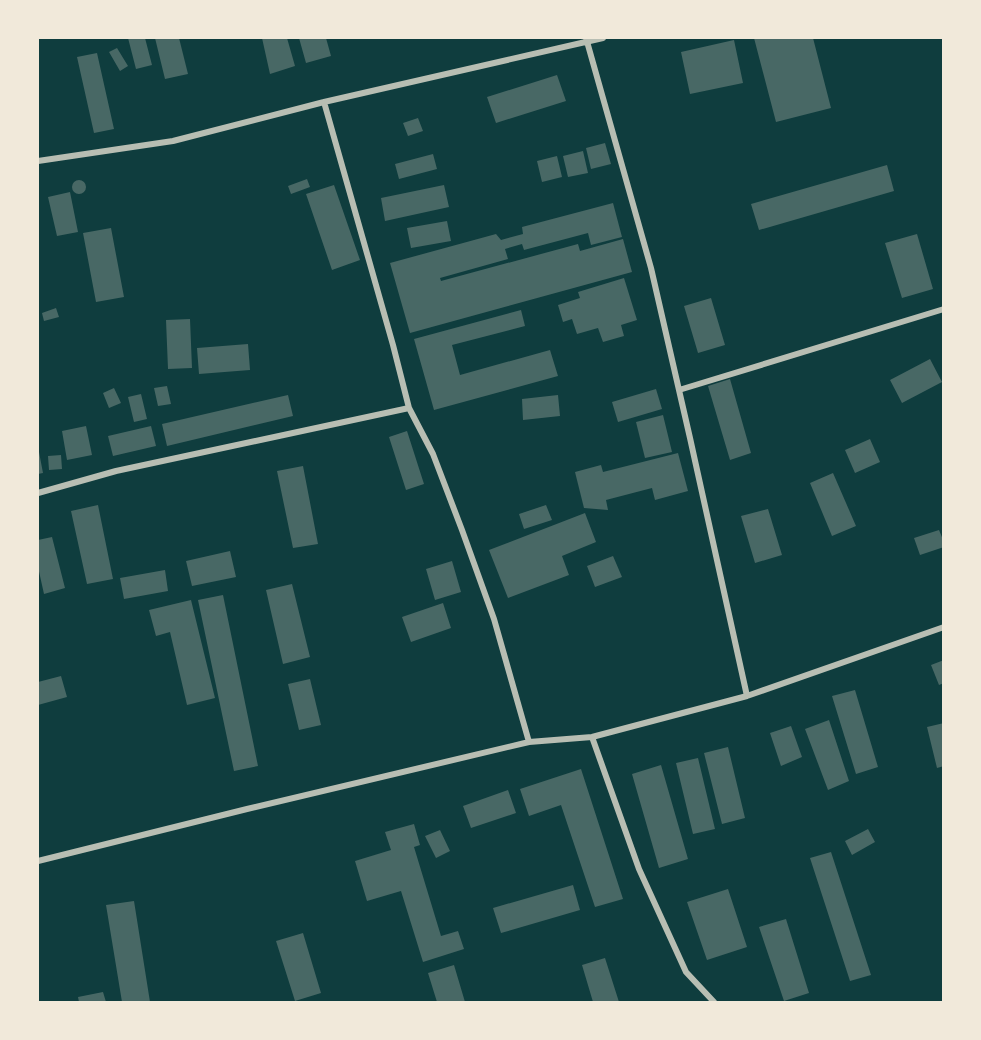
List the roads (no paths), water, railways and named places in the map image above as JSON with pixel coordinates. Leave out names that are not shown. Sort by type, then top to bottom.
[{"type":"street","points":[[38,161],[173,141],[324,102],[586,40],[603,38]]},
{"type":"street","points":[[586,40],[651,268],[747,696]]},
{"type":"street","points":[[324,102],[409,408],[433,454],[462,530],[494,620],[530,742]]},
{"type":"street","points":[[679,390],[944,309]]},
{"type":"street","points":[[38,493],[116,471],[409,408]]},
{"type":"street","points":[[38,861],[530,742],[591,737],[747,696],[944,627]]},
{"type":"street","points":[[591,737],[639,869],[686,972],[714,1002]]}]
